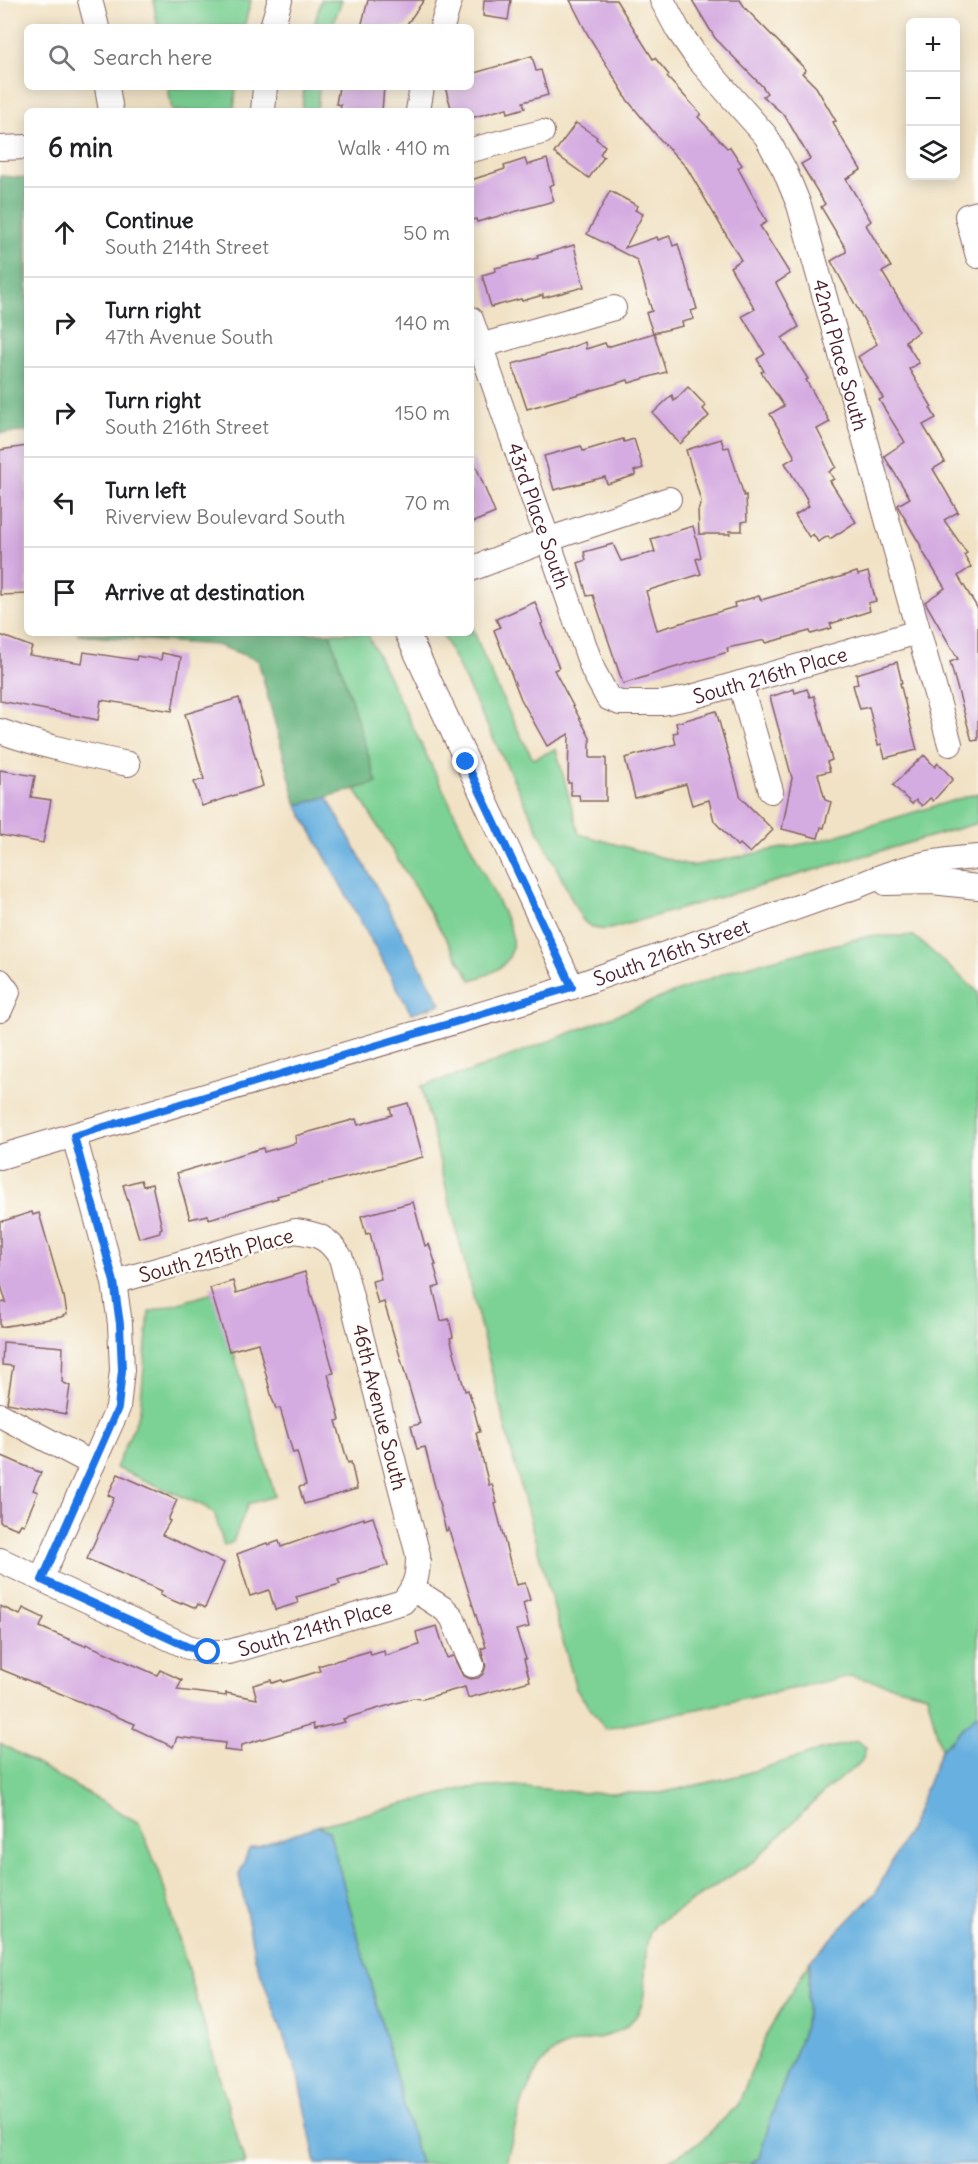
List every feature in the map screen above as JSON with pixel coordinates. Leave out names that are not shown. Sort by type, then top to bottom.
[{"type":"street","points":[[90,0],[96,24]]},
{"type":"street","points":[[273,24],[280,0]]},
{"type":"street","points":[[443,24],[450,0]]},
{"type":"street","name":"42nd Place South","points":[[662,0],[678,30],[698,59],[766,136],[785,171],[799,205],[950,744]]},
{"type":"street","points":[[108,90],[110,108]]},
{"type":"street","points":[[263,108],[265,90]]},
{"type":"street","points":[[418,108],[422,90]]},
{"type":"street","points":[[474,149],[542,132]]},
{"type":"street","points":[[0,148],[24,147]]},
{"type":"street","points":[[978,213],[967,216],[978,256]]},
{"type":"street","points":[[480,346],[614,308]]},
{"type":"street","name":"43rd Place South","points":[[474,329],[593,670],[608,698],[620,703]]},
{"type":"street","points":[[474,568],[547,540],[669,499]]},
{"type":"street","name":"South 216th Place","points":[[620,703],[662,703],[688,698],[918,632]]},
{"type":"street","points":[[408,636],[572,987]]},
{"type":"street","points":[[740,683],[771,791]]},
{"type":"street","points":[[0,730],[52,747],[128,764]]},
{"type":"street","name":"South 216th Street","points":[[0,1157],[572,987],[891,872],[943,859],[978,857]]},
{"type":"street","name":"South 216th Street","points":[[857,886],[898,882],[932,882],[978,887]]},
{"type":"street","points":[[0,981],[9,992],[0,1010]]},
{"type":"street","points":[[0,1560],[42,1580],[118,1408],[122,1370],[120,1324],[114,1282],[74,1136]]},
{"type":"street","name":"South 215th Place","points":[[114,1282],[295,1231],[318,1234]]},
{"type":"street","name":"46th Avenue South","points":[[318,1234],[334,1246],[341,1257],[418,1555],[418,1576],[413,1589]]},
{"type":"street","points":[[0,1415],[93,1464]]},
{"type":"street","name":"South 214th Place","points":[[42,1580],[188,1647],[208,1652],[229,1652],[403,1602],[413,1589]]},
{"type":"street","points":[[413,1589],[444,1609],[452,1617],[472,1665]]},
{"type":"green space","points":[[153,0],[251,0],[245,24],[157,24]]},
{"type":"green space","points":[[321,0],[342,0],[333,24],[315,24]]},
{"type":"green space","points":[[168,90],[236,90],[234,108],[172,108]]},
{"type":"green space","points":[[304,90],[319,90],[317,108],[302,108]]},
{"type":"green space","points":[[0,176],[24,178],[24,432],[0,433]]},
{"type":"green space","points":[[474,632],[500,693],[533,759],[556,749],[579,834],[692,866],[822,840],[978,793],[978,823],[610,929],[593,927],[580,916],[443,636],[474,636]]},
{"type":"green space","points":[[93,636],[331,636],[377,783],[297,805],[258,660],[217,645]]},
{"type":"green space","points":[[330,636],[368,636],[509,925],[512,947],[510,955],[499,968],[471,980],[355,789]]},
{"type":"green space","points":[[869,936],[914,936],[978,992],[978,1713],[941,1750],[927,1694],[851,1676],[605,1729],[576,1689],[514,1462],[421,1086],[469,1072],[735,969]]},
{"type":"green space","points":[[216,1292],[275,1496],[248,1504],[233,1542],[224,1546],[215,1515],[204,1506],[116,1468],[140,1411],[149,1312]]},
{"type":"green space","points":[[857,1741],[866,1747],[862,1761],[825,1791],[754,1861],[656,1924],[647,1944],[645,1988],[641,2008],[636,2016],[619,2031],[567,2046],[546,2058],[529,2085],[517,2118],[506,2164],[420,2164],[329,1832],[317,1826],[466,1788],[515,1786],[585,1793],[661,1793],[741,1775]]},
{"type":"green space","points":[[0,1743],[139,1823],[160,1874],[245,2164],[0,2164]]},
{"type":"green space","points":[[810,1961],[805,2026],[773,2112],[759,2158],[748,2164],[663,2164],[699,2143],[738,2105],[765,2037]]},
{"type":"water","points":[[327,797],[441,1004],[411,1013],[297,805]]},
{"type":"water","points":[[978,1713],[978,2164],[748,2164],[759,2158],[773,2112],[805,2026],[810,1961],[876,1892],[911,1825],[941,1750]]},
{"type":"water","points":[[317,1826],[329,1831],[420,2164],[316,2164],[298,2076],[255,1958],[239,1875],[249,1849]]},
{"type":"building","points":[[368,0],[424,0],[407,24],[362,24]]},
{"type":"building","points":[[484,0],[511,0],[508,20],[483,16]]},
{"type":"building","points":[[570,0],[616,0],[653,59],[655,58],[669,75],[667,77],[701,114],[698,117],[727,148],[730,147],[742,165],[738,168],[767,222],[760,226],[790,274],[776,283],[799,327],[782,338],[808,379],[806,380],[830,422],[817,429],[836,467],[829,472],[834,479],[830,481],[856,522],[830,539],[828,536],[818,542],[813,534],[809,537],[795,515],[809,506],[808,501],[785,463],[795,457],[770,414],[784,406],[761,372],[764,371],[757,359],[765,354],[742,316],[755,309],[730,267],[741,260],[687,168],[624,96]]},
{"type":"building","points":[[692,0],[740,0],[746,9],[806,70],[802,73],[816,87],[836,121],[833,122],[838,132],[861,170],[846,179],[871,221],[866,225],[891,267],[882,272],[919,332],[905,341],[919,363],[909,369],[932,407],[930,408],[936,418],[923,425],[945,462],[933,469],[958,512],[944,520],[967,553],[964,555],[971,567],[958,576],[978,609],[978,740],[972,741],[950,662],[958,659],[925,602],[945,588],[898,507],[910,498],[884,456],[905,442],[879,400],[883,398],[858,357],[877,344],[831,261],[846,252],[846,249],[821,207],[825,204],[801,164],[810,159],[785,116],[763,96],[767,93],[762,86],[715,38]]},
{"type":"building","points":[[532,56],[536,71],[541,70],[548,95],[523,102],[525,108],[508,113],[507,108],[474,117],[474,108],[451,108],[446,90],[474,90],[474,73]]},
{"type":"building","points":[[338,90],[384,90],[382,108],[340,108],[341,105],[336,104]]},
{"type":"building","points":[[576,123],[597,137],[596,139],[605,146],[600,154],[604,157],[589,178],[554,153]]},
{"type":"building","points":[[525,159],[527,165],[547,159],[554,184],[549,186],[554,201],[477,222],[474,219],[474,179],[505,169],[504,166]]},
{"type":"building","points":[[610,191],[638,206],[635,210],[643,214],[625,248],[657,237],[658,240],[670,236],[673,246],[678,244],[697,309],[691,311],[694,319],[682,322],[683,326],[653,333],[646,313],[652,311],[637,260],[587,234]]},
{"type":"building","points":[[574,245],[584,287],[543,298],[543,295],[491,307],[482,275],[496,271],[495,268],[538,258],[537,256]]},
{"type":"building","points":[[654,333],[666,372],[629,383],[628,380],[527,409],[512,364],[585,342],[586,349],[605,343],[607,347]]},
{"type":"building","points":[[688,387],[706,406],[703,409],[709,416],[680,444],[653,413],[672,395],[674,401]]},
{"type":"building","points":[[623,439],[624,442],[634,439],[643,468],[634,471],[636,475],[607,484],[605,477],[554,490],[544,456],[581,446],[583,451]]},
{"type":"building","points":[[721,439],[724,448],[729,447],[744,496],[746,495],[747,521],[742,522],[742,531],[729,531],[730,534],[699,534],[698,511],[701,501],[686,450]]},
{"type":"building","points":[[24,446],[24,594],[0,595],[0,450]]},
{"type":"building","points":[[474,461],[495,513],[474,522]]},
{"type":"building","points":[[693,526],[701,557],[696,559],[701,574],[646,591],[657,630],[735,607],[734,603],[759,596],[761,600],[857,572],[858,575],[868,572],[876,601],[868,603],[870,611],[830,624],[832,628],[811,634],[810,631],[766,643],[765,640],[727,648],[728,652],[623,684],[593,595],[587,596],[578,563],[586,560],[584,552],[613,544],[621,561],[655,552],[651,539]]},
{"type":"building","points":[[535,602],[543,623],[541,624],[559,668],[554,670],[590,738],[590,758],[606,758],[606,801],[580,801],[579,795],[571,795],[571,783],[568,783],[569,734],[547,746],[521,699],[494,630],[500,627],[496,619]]},
{"type":"building","points":[[0,635],[32,647],[29,655],[82,663],[84,652],[136,660],[137,656],[161,660],[162,653],[181,657],[172,711],[101,700],[98,720],[0,701]]},
{"type":"building","points":[[897,662],[917,750],[885,758],[881,744],[878,745],[869,707],[860,709],[853,685],[858,684],[856,674]]},
{"type":"building","points":[[794,689],[795,693],[807,689],[810,697],[814,696],[832,760],[827,762],[830,771],[818,774],[825,800],[831,802],[824,828],[821,827],[818,838],[782,829],[792,778],[770,697]]},
{"type":"building","points":[[239,698],[263,786],[202,806],[194,782],[204,779],[185,714]]},
{"type":"building","points":[[716,711],[741,798],[773,830],[750,853],[740,844],[737,846],[714,821],[709,800],[692,805],[686,784],[635,798],[625,758],[676,744],[673,733],[678,732],[676,723]]},
{"type":"building","points":[[924,755],[935,767],[938,763],[953,779],[933,801],[930,798],[922,806],[916,800],[912,804],[893,785]]},
{"type":"building","points":[[0,770],[35,776],[31,797],[51,800],[43,843],[0,835]]},
{"type":"building","points":[[408,1103],[423,1157],[277,1196],[278,1198],[209,1219],[208,1215],[190,1219],[177,1173],[263,1148],[264,1152],[296,1143],[295,1136],[356,1119],[358,1125],[392,1115],[390,1108]]},
{"type":"building","points":[[141,1180],[143,1186],[152,1184],[162,1228],[160,1232],[139,1238],[123,1185]]},
{"type":"building","points":[[413,1202],[425,1246],[429,1244],[436,1265],[434,1265],[440,1286],[433,1288],[441,1321],[449,1319],[453,1337],[450,1338],[465,1391],[468,1390],[475,1410],[480,1432],[476,1433],[489,1485],[492,1484],[497,1503],[495,1504],[516,1585],[525,1583],[530,1600],[523,1603],[529,1627],[516,1630],[526,1659],[524,1659],[530,1681],[468,1698],[465,1687],[423,1699],[413,1698],[343,1719],[345,1722],[314,1729],[313,1724],[242,1745],[241,1752],[224,1750],[225,1743],[177,1737],[173,1747],[133,1728],[135,1724],[0,1669],[0,1606],[20,1615],[23,1608],[44,1618],[40,1627],[157,1675],[160,1670],[182,1680],[177,1690],[226,1696],[226,1693],[257,1699],[253,1685],[271,1680],[272,1683],[282,1680],[283,1682],[320,1671],[318,1666],[370,1651],[371,1655],[384,1651],[385,1656],[419,1645],[416,1632],[437,1626],[447,1658],[453,1656],[463,1676],[471,1679],[483,1674],[486,1666],[481,1649],[486,1647],[448,1527],[446,1531],[425,1447],[417,1449],[411,1426],[420,1424],[384,1302],[378,1304],[372,1281],[381,1279],[370,1233],[366,1234],[361,1216]]},
{"type":"building","points":[[32,1212],[33,1215],[39,1213],[64,1296],[67,1314],[61,1317],[0,1327],[0,1303],[6,1302],[0,1282],[0,1222]]},
{"type":"building","points":[[305,1272],[334,1373],[328,1374],[340,1420],[336,1421],[348,1463],[351,1462],[357,1489],[304,1504],[299,1487],[306,1485],[297,1452],[293,1453],[280,1408],[276,1409],[272,1398],[258,1343],[229,1351],[210,1288],[233,1281],[236,1293]]},
{"type":"building","points":[[3,1342],[63,1347],[62,1382],[70,1386],[66,1414],[7,1403],[13,1366],[2,1365]]},
{"type":"building","points":[[0,1455],[41,1473],[33,1490],[38,1492],[24,1525],[21,1524],[18,1529],[0,1522]]},
{"type":"building","points":[[118,1474],[177,1500],[168,1520],[170,1521],[162,1535],[224,1563],[205,1608],[198,1604],[196,1608],[182,1602],[181,1604],[160,1595],[162,1591],[87,1559],[114,1498],[108,1495]]},
{"type":"building","points":[[373,1517],[388,1565],[338,1580],[340,1584],[296,1597],[298,1603],[275,1610],[269,1590],[250,1596],[237,1554],[279,1541],[281,1547],[364,1518],[364,1520]]},
{"type":"route","points":[[208,1652],[188,1647],[42,1580],[118,1408],[122,1370],[120,1324],[114,1282],[74,1136],[572,987],[466,762]]}]
